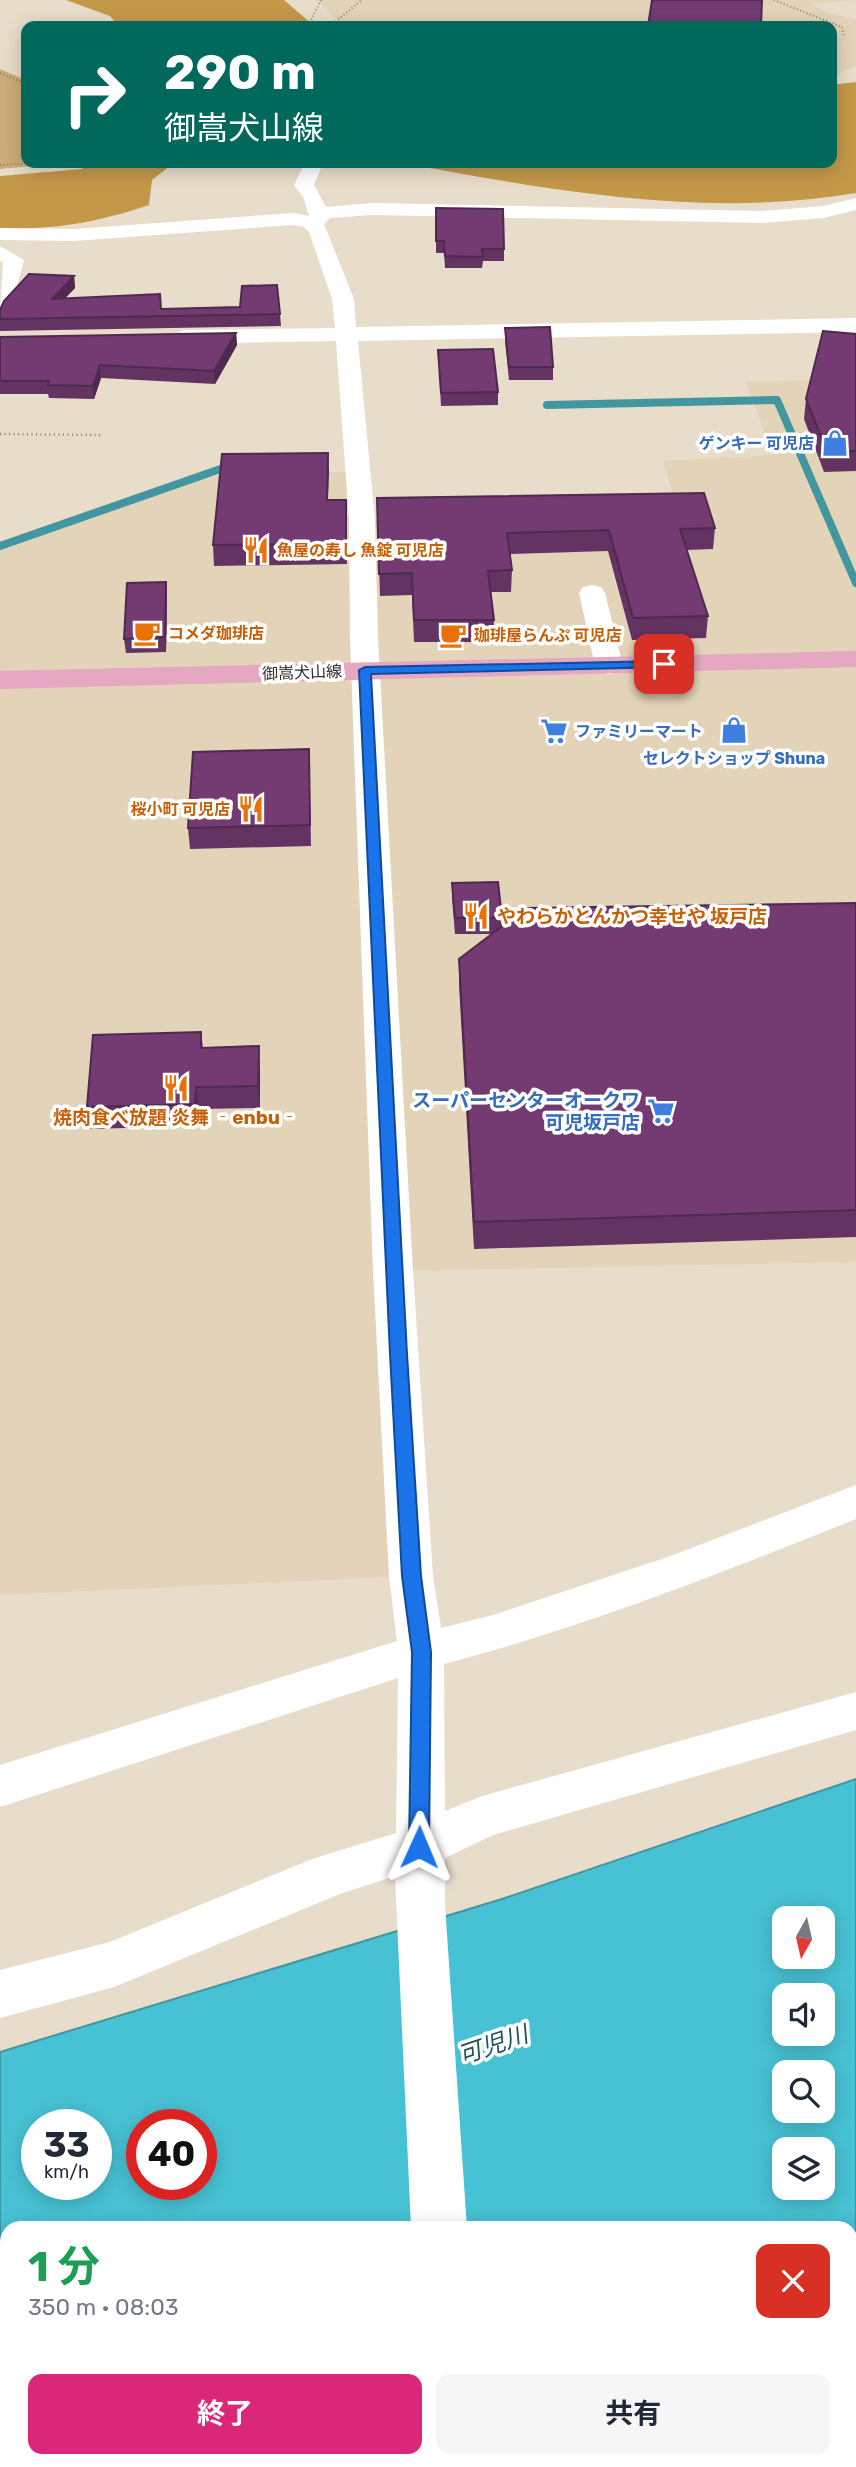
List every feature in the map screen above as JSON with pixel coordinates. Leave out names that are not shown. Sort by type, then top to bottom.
[{"type":"main road","name":"御嵩犬山線","points":[[0,681],[856,659]]},
{"type":"street","points":[[312,168],[304,185],[343,299],[362,520],[365,670],[396,1313],[411,1576],[421,1652],[420,1905],[439,2221]]},
{"type":"street","points":[[0,234],[96,234],[276,218],[315,218],[373,209],[762,217],[823,212],[856,204]]},
{"type":"street","points":[[0,252],[14,260],[0,307]]},
{"type":"street","points":[[162,338],[856,325]]},
{"type":"street","points":[[592,593],[609,666]]},
{"type":"street","points":[[0,1786],[421,1652],[493,1633],[684,1569],[856,1501]]},
{"type":"street","points":[[0,1994],[114,1964],[330,1875],[419,1847],[482,1817],[856,1711]]},
{"type":"path","points":[[310,21],[321,0]]},
{"type":"path","points":[[336,21],[362,0]]},
{"type":"path","points":[[774,0],[827,21]]},
{"type":"path","points":[[837,25],[842,27],[844,37]]},
{"type":"path","points":[[0,73],[21,82]]},
{"type":"path","points":[[0,164],[21,163]]},
{"type":"path","points":[[0,434],[102,435]]},
{"type":"shaded area","points":[[66,0],[284,0],[308,21],[114,21],[110,16]]},
{"type":"shaded area","points":[[316,0],[856,0],[811,4],[831,14],[856,19],[856,66],[837,74],[837,21],[339,21]]},
{"type":"shaded area","points":[[0,69],[21,78],[21,167],[0,169]]},
{"type":"shaded area","points":[[856,82],[856,193],[742,203],[685,202],[571,191],[430,168],[837,168],[837,84]]},
{"type":"shaded area","points":[[168,168],[152,180],[149,205],[76,224],[0,229],[0,176],[82,169]]},
{"type":"shaded area","points":[[856,379],[856,1262],[394,1271],[411,1576],[0,1595],[0,543],[111,506],[223,474],[359,472],[363,520],[679,514],[663,461],[773,455],[746,382]]},
{"type":"water","name":"可児川","points":[[856,1779],[856,2221],[0,2221],[0,2052],[502,1899]]},
{"type":"building","points":[[652,0],[762,0],[761,21],[649,21]]},
{"type":"building","points":[[436,208],[503,209],[504,249],[482,249],[483,257],[445,256],[444,241],[436,241]]},
{"type":"building","points":[[29,274],[74,276],[52,299],[160,294],[161,309],[240,307],[242,286],[277,285],[280,314],[0,319],[4,301]]},
{"type":"building","points":[[550,327],[553,367],[509,367],[505,328]]},
{"type":"building","points":[[823,331],[856,334],[856,451],[827,451],[806,399]]},
{"type":"building","points":[[236,333],[214,371],[100,365],[93,386],[48,385],[49,381],[0,381],[0,337]]},
{"type":"building","points":[[493,349],[498,392],[441,393],[438,350]]},
{"type":"building","points":[[328,453],[327,500],[346,500],[346,544],[213,545],[222,454]]},
{"type":"building","points":[[704,493],[715,528],[680,529],[708,616],[633,618],[609,530],[507,533],[512,570],[488,571],[494,620],[414,620],[412,573],[379,574],[377,498]]},
{"type":"building","name":"コメダ珈琲店","points":[[166,582],[165,637],[124,639],[127,583]]},
{"type":"building","name":"桜小町 可児店","points":[[309,749],[310,825],[188,828],[193,752]]},
{"type":"building","points":[[498,882],[502,918],[455,918],[452,883]]},
{"type":"building","name":"スーパーセンターオークワ 可児坂戸店","points":[[856,903],[856,1210],[474,1222],[459,959],[526,908]]},
{"type":"building","name":"焼肉食べ放題 炎舞 ‐enbu‐","points":[[201,1032],[201,1048],[259,1046],[258,1086],[196,1087],[195,1104],[87,1107],[93,1035]]},
{"type":"waterway","points":[[547,405],[777,400],[856,583]]},
{"type":"waterway","points":[[0,546],[229,466]]},
{"type":"place","name":"ゲンキー 可児店","points":[[835,443]]},
{"type":"place","name":"魚屋の寿し 魚錠 可児店","points":[[256,550]]},
{"type":"place","name":"コメダ珈琲店","points":[[147,633]]},
{"type":"place","name":"珈琲屋らんぷ 可児店","points":[[453,635]]},
{"type":"place","name":"セレクトショップ Shuna","points":[[734,730]]},
{"type":"place","name":"ファミリーマート","points":[[554,731]]},
{"type":"place","name":"桜小町 可児店","points":[[251,809]]},
{"type":"place","name":"やわらかとんかつ幸せや 坂戸店","points":[[476,916]]},
{"type":"place","name":"焼肉食べ放題 炎舞 ‐enbu‐","points":[[176,1088]]},
{"type":"place","name":"スーパーセンターオークワ 可児坂戸店","points":[[661,1111]]},
{"type":"route","points":[[419,1847],[421,1652],[411,1576],[398,1354],[365,670],[664,664]]}]
